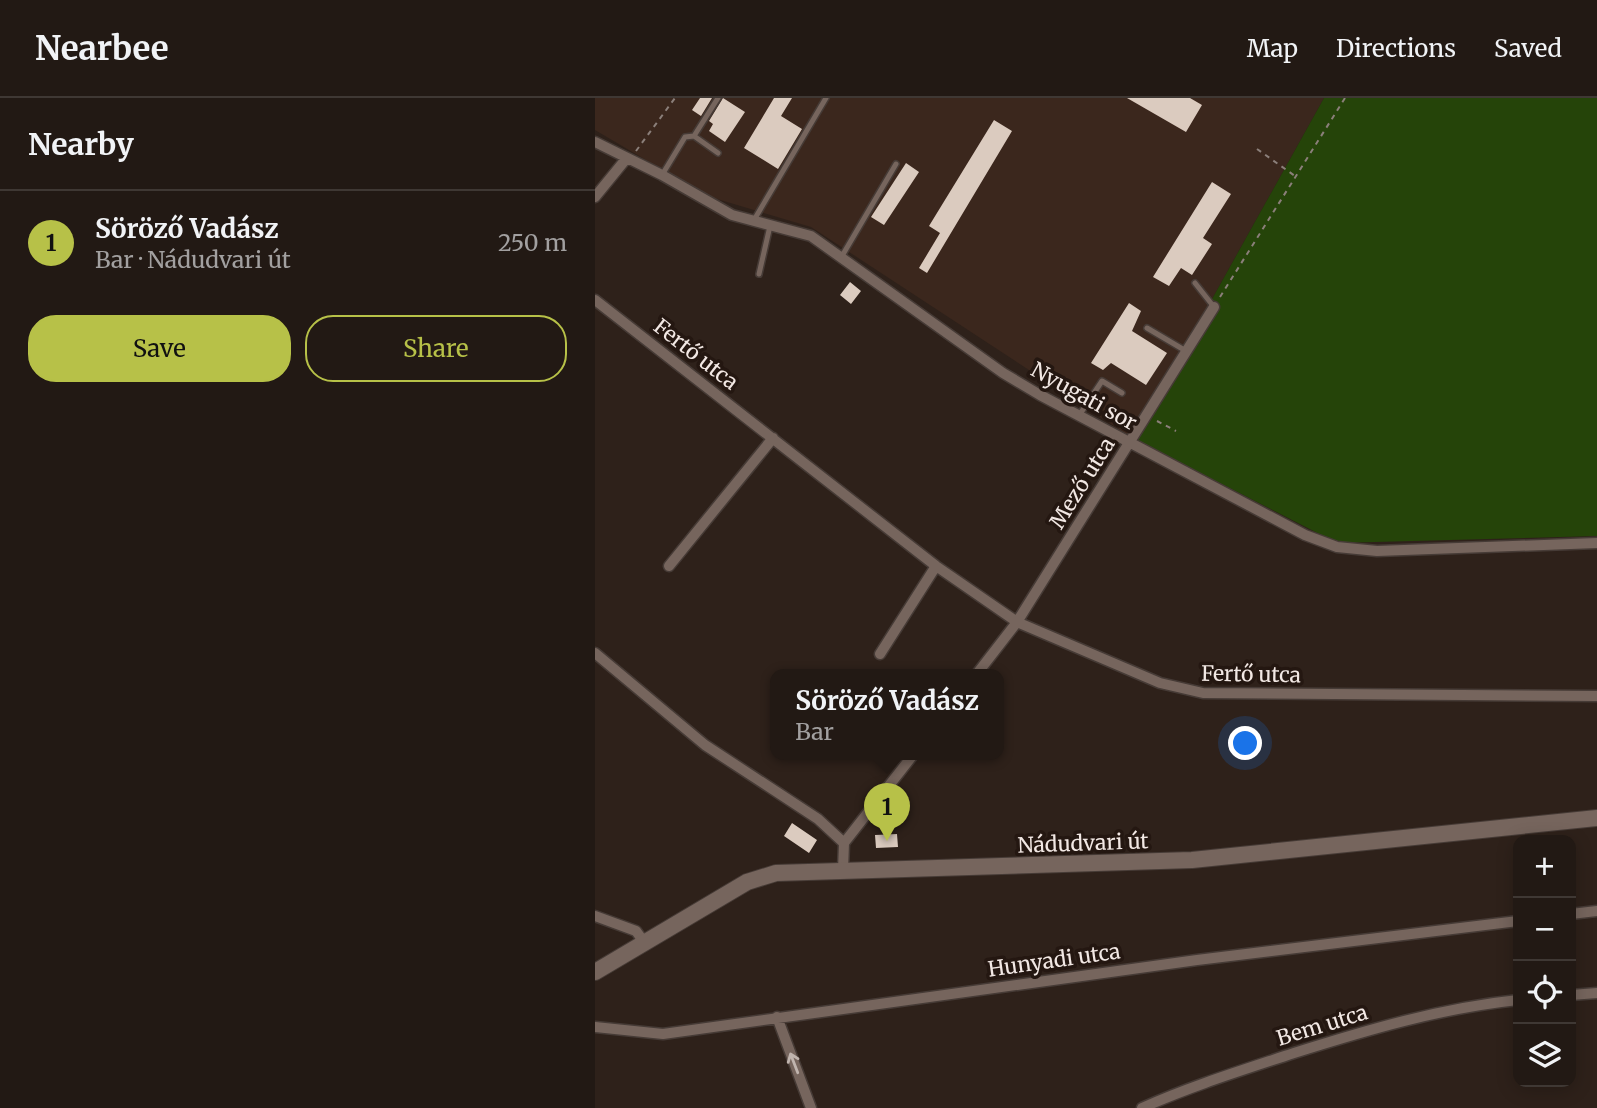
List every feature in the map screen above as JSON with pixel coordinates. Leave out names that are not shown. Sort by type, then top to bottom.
[{"type":"main road","name":"Nádudvari út","points":[[595,972],[747,881],[776,873],[1192,860],[1597,818]]},
{"type":"street","name":"Nyugati sor","points":[[595,142],[662,175],[732,215],[752,223],[811,236],[1003,373],[1078,417],[1305,535],[1337,547],[1377,551],[1597,542]]},
{"type":"street","points":[[595,197],[626,159]]},
{"type":"street","name":"Fertő utca","points":[[595,300],[936,566],[1017,622],[1183,691],[1597,696]]},
{"type":"street","name":"Mező utca","points":[[980,669],[1017,622],[1214,307]]},
{"type":"street","points":[[669,566],[773,438]]},
{"type":"street","points":[[880,654],[936,566]]},
{"type":"street","points":[[595,653],[705,746],[818,819],[844,843]]},
{"type":"street","points":[[843,870],[844,843],[909,760]]},
{"type":"street","points":[[1576,913],[1597,911]]},
{"type":"street","points":[[595,916],[636,931],[644,942]]},
{"type":"street","name":"Hunyadi utca","points":[[595,1027],[663,1034],[1513,922]]},
{"type":"street","points":[[1576,995],[1597,993]]},
{"type":"street","name":"Bem utca","points":[[1142,1108],[1226,1075],[1374,1028],[1513,1001]]},
{"type":"street","points":[[777,1017],[811,1108]]},
{"type":"lane","points":[[694,136],[718,98]]},
{"type":"lane","points":[[752,223],[826,98]]},
{"type":"lane","points":[[662,175],[685,137],[694,136],[718,153]]},
{"type":"lane","points":[[842,256],[896,164]]},
{"type":"lane","points":[[758,274],[770,226]]},
{"type":"lane","points":[[1195,283],[1214,307]]},
{"type":"lane","points":[[1147,328],[1186,351]]},
{"type":"lane","points":[[1078,417],[1102,381],[1122,393]]},
{"type":"path","points":[[626,159],[641,146],[675,98]]},
{"type":"path","points":[[1214,307],[1345,98]]},
{"type":"path","points":[[1257,149],[1296,176]]},
{"type":"path","points":[[1147,416],[1175,432]]},
{"type":"shaded area","points":[[595,98],[1324,98],[1134,439],[811,227],[707,196],[595,130]]},
{"type":"green space","points":[[1324,98],[1597,98],[1597,536],[1337,543],[1134,439]]},
{"type":"building","points":[[700,98],[712,98],[701,116],[692,110]]},
{"type":"building","points":[[723,98],[745,112],[725,142],[709,131],[713,124],[709,121]]},
{"type":"building","points":[[774,98],[792,98],[781,116],[802,129],[778,169],[744,148]]},
{"type":"building","points":[[1127,98],[1190,98],[1202,105],[1186,132]]},
{"type":"building","points":[[994,120],[1012,131],[927,273],[919,268],[940,233],[929,226]]},
{"type":"building","points":[[906,163],[919,172],[884,225],[871,217]]},
{"type":"building","points":[[1212,182],[1231,194],[1203,238],[1212,244],[1192,275],[1181,268],[1169,286],[1153,277]]},
{"type":"building","points":[[850,282],[861,291],[851,304],[840,295]]},
{"type":"building","points":[[1129,303],[1141,311],[1132,331],[1167,353],[1146,385],[1111,363],[1103,370],[1091,363]]},
{"type":"building","points":[[792,823],[817,840],[809,853],[784,836]]},
{"type":"building","points":[[897,834],[898,847],[876,848],[875,835]]},
{"type":"place","name":"Söröző Vadász","points":[[887,841]]}]
